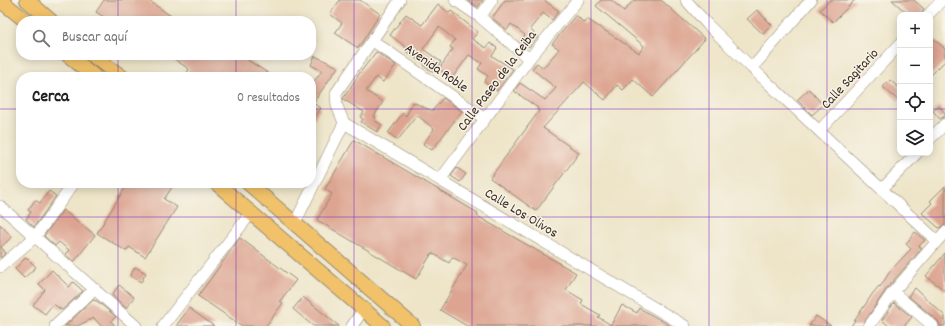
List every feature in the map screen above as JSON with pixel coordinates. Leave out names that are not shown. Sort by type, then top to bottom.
[{"type":"main road","points":[[0,0],[20,16]]},
{"type":"main road","points":[[27,0],[45,16]]},
{"type":"main road","points":[[36,0],[54,16]]},
{"type":"main road","points":[[74,60],[89,72]]},
{"type":"main road","points":[[99,60],[114,72]]},
{"type":"main road","points":[[102,60],[116,72]]},
{"type":"main road","points":[[222,188],[383,326]]},
{"type":"main road","points":[[254,188],[414,326]]},
{"type":"street","points":[[316,180],[344,123],[337,106],[336,93],[400,0]]},
{"type":"street","points":[[455,0],[480,17],[529,59]]},
{"type":"street","points":[[480,17],[492,0]]},
{"type":"street","name":"Calle Paseo de la Ceiba","points":[[440,180],[529,59],[578,0]]},
{"type":"street","points":[[752,68],[811,0]]},
{"type":"street","points":[[931,12],[942,0]]},
{"type":"street","points":[[691,2],[752,68],[937,241]]},
{"type":"street","name":"Avenida Roble","points":[[373,41],[485,119]]},
{"type":"street","name":"Calle Sagitario","points":[[819,131],[897,47]]},
{"type":"street","name":"Calle Los Olivos","points":[[344,123],[685,326]]},
{"type":"street","points":[[933,136],[945,124]]},
{"type":"street","points":[[882,189],[914,156]]},
{"type":"street","points":[[0,267],[35,236],[70,188]]},
{"type":"street","points":[[295,223],[312,188]]},
{"type":"street","points":[[0,206],[136,326]]},
{"type":"street","points":[[163,326],[250,213]]},
{"type":"street","points":[[869,326],[893,292],[945,232]]},
{"type":"street","points":[[55,326],[95,289]]},
{"type":"street","points":[[893,292],[933,326]]},
{"type":"street","points":[[352,326],[363,310]]},
{"type":"building","points":[[104,0],[148,0],[171,16],[102,16],[96,12]]},
{"type":"building","points":[[340,0],[360,0],[380,14],[358,48],[335,33],[342,23],[330,14]]},
{"type":"building","points":[[467,0],[483,0],[478,7]]},
{"type":"building","points":[[505,0],[544,0],[559,11],[552,20],[543,13],[530,29],[538,37],[529,47],[521,40],[525,35],[511,24],[507,30],[492,18]]},
{"type":"building","points":[[601,0],[611,0],[624,11],[634,0],[661,0],[705,39],[653,97],[633,79],[623,90],[617,85],[605,100],[584,82],[543,128],[579,153],[536,211],[490,178],[539,111],[537,109],[538,108],[514,91],[520,83],[545,100],[556,88],[532,69],[537,63],[543,68],[559,49],[552,44],[576,15],[584,23],[587,19],[639,53],[644,46],[596,6]]},
{"type":"building","points":[[830,0],[855,0],[833,22],[820,10]]},
{"type":"building","points":[[892,0],[914,0],[924,9],[922,12],[906,12]]},
{"type":"building","points":[[438,4],[449,13],[451,11],[478,32],[472,39],[486,48],[490,43],[497,48],[492,56],[513,69],[497,91],[484,82],[488,76],[478,69],[482,63],[469,55],[452,78],[439,69],[453,49],[450,47],[455,40],[439,27],[423,49],[441,62],[434,72],[424,66],[425,64],[405,51],[407,48],[390,35],[406,14],[422,25]]},
{"type":"building","points":[[757,10],[772,25],[763,34],[747,19]]},
{"type":"building","points":[[933,38],[945,49],[945,61],[933,73]]},
{"type":"building","points":[[376,52],[396,65],[383,82],[376,77],[366,91],[383,102],[374,116],[376,118],[374,120],[382,125],[377,132],[361,122],[363,119],[360,117],[364,112],[343,99],[359,74]]},
{"type":"building","points":[[316,56],[338,67],[316,99],[316,79],[322,71],[311,65],[313,60],[316,60]]},
{"type":"building","points":[[176,60],[248,60],[266,72],[188,72],[189,69]]},
{"type":"building","points":[[890,80],[897,86],[897,99],[883,87]]},
{"type":"building","points":[[809,89],[823,105],[812,115],[797,100]]},
{"type":"building","points":[[443,98],[462,111],[432,150],[423,144],[434,129],[417,115],[398,140],[388,133],[403,113],[406,116],[413,102],[432,111]]},
{"type":"building","points":[[316,105],[321,108],[316,116]]},
{"type":"building","points":[[939,106],[945,113],[945,116],[940,119],[933,111]]},
{"type":"building","points":[[354,140],[478,213],[477,216],[576,273],[566,290],[583,300],[581,304],[600,315],[598,317],[611,325],[622,305],[637,313],[639,308],[671,326],[467,326],[440,310],[467,265],[452,257],[449,263],[432,253],[416,279],[317,220],[332,194],[325,189]]},
{"type":"building","points":[[457,168],[466,174],[460,182],[451,176]]},
{"type":"building","points":[[945,186],[945,225],[939,228],[922,213],[932,203],[930,201]]},
{"type":"building","points":[[125,188],[172,188],[164,199],[177,207],[145,257],[129,247],[126,251],[97,233]]},
{"type":"building","points":[[49,191],[56,196],[34,227],[26,219],[31,212],[28,210],[35,200],[40,203]]},
{"type":"building","points":[[63,210],[95,235],[74,262],[65,254],[69,250],[59,242],[55,246],[44,236]]},
{"type":"building","points":[[0,224],[12,237],[1,247],[6,253],[0,258]]},
{"type":"building","points":[[915,232],[925,240],[919,246],[922,248],[887,288],[862,326],[851,326],[873,293],[879,286],[880,287],[891,270],[911,249],[906,244]]},
{"type":"building","points":[[240,238],[296,280],[280,301],[283,303],[266,326],[242,326],[198,296]]},
{"type":"building","points":[[945,253],[945,291],[926,276]]},
{"type":"building","points":[[26,257],[36,267],[24,278],[15,269]]},
{"type":"building","points":[[135,267],[146,273],[141,282],[130,276]]},
{"type":"building","points":[[52,270],[69,287],[73,282],[83,291],[62,310],[53,304],[45,314],[33,305],[45,290],[39,284]]},
{"type":"building","points":[[119,285],[134,297],[126,308],[112,295]]},
{"type":"building","points":[[915,288],[945,316],[945,326],[940,326],[938,321],[908,296]]},
{"type":"building","points":[[303,297],[339,326],[313,326],[293,309]]},
{"type":"building","points":[[93,300],[97,301],[116,317],[111,321],[115,326],[101,326],[94,318],[77,326],[65,326]]},
{"type":"building","points":[[894,303],[912,317],[904,326],[889,326],[882,320]]},
{"type":"building","points":[[189,308],[214,326],[176,326]]},
{"type":"building","points":[[816,316],[831,326],[809,326]]}]
